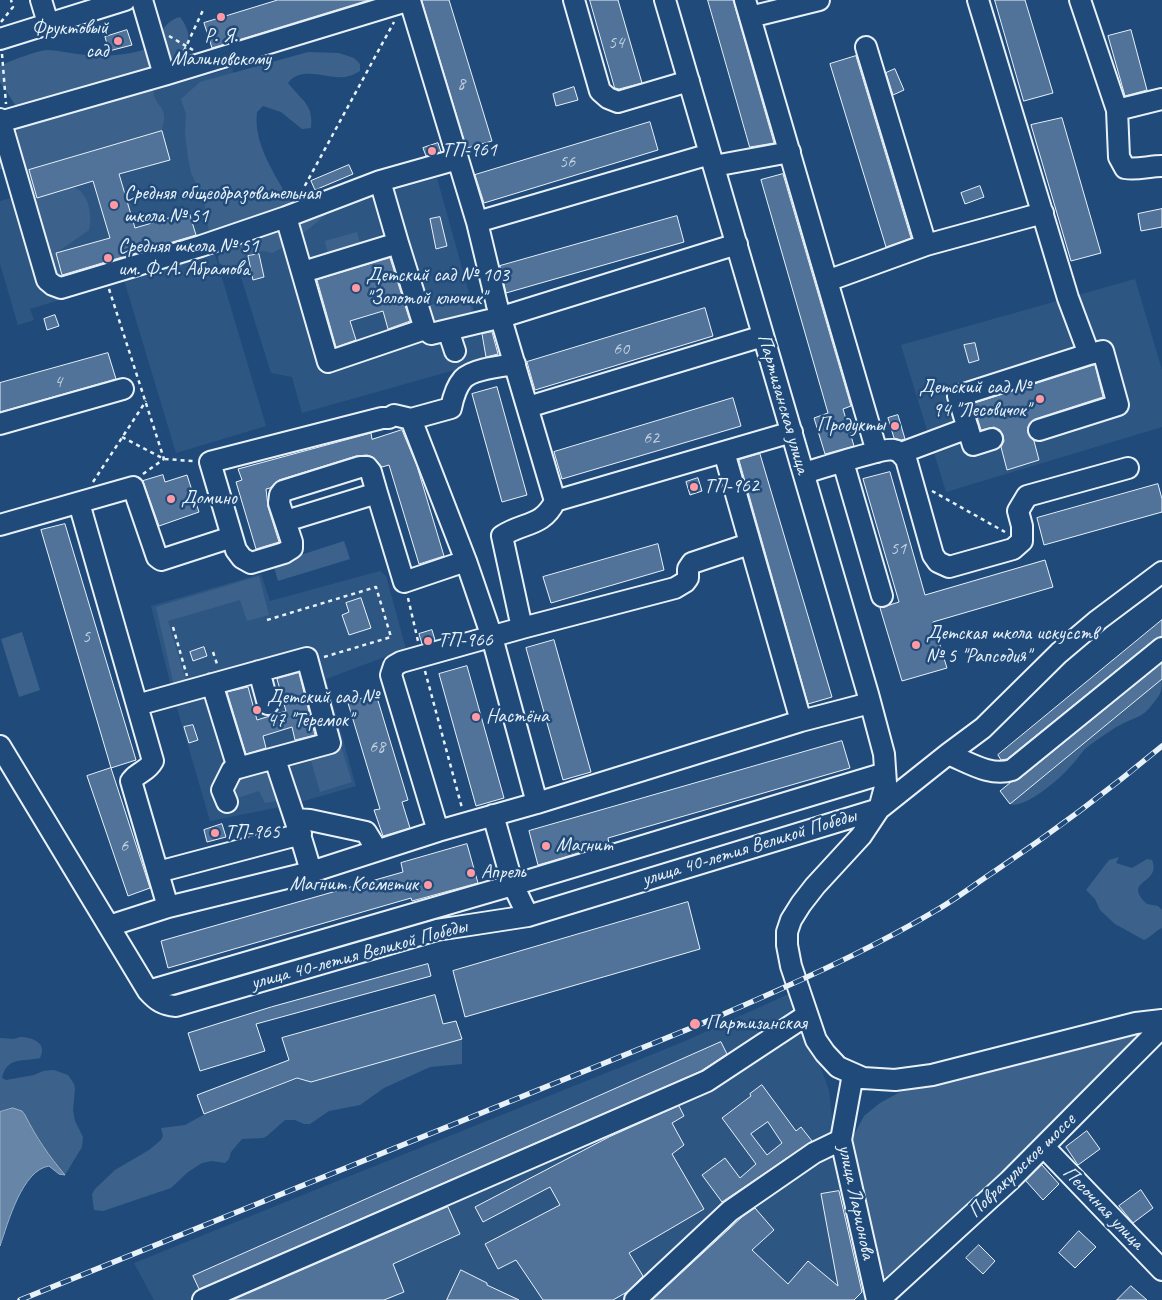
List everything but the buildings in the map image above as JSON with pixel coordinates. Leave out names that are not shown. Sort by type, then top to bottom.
[{"type":"street","points":[[41,0],[48,24]]},
{"type":"street","points":[[0,33],[48,24],[125,0]]},
{"type":"street","points":[[142,0],[149,24],[169,74]]},
{"type":"street","points":[[574,0],[600,92],[608,98],[618,102],[689,81]]},
{"type":"street","name":"Партизанская улица","points":[[665,0],[884,754],[886,783],[878,809]]},
{"type":"street","points":[[818,0],[748,9],[877,452]]},
{"type":"street","points":[[978,0],[1068,298],[1089,354]]},
{"type":"street","points":[[1080,0],[1117,110],[1119,157],[1125,168],[1136,170],[1162,166]]},
{"type":"street","points":[[458,159],[380,181],[287,217],[201,246],[61,288],[47,280],[0,121],[169,74],[408,1],[458,159],[477,222],[497,305],[555,501],[552,508],[542,519],[511,530],[502,536],[522,628]]},
{"type":"street","points":[[866,47],[926,245]]},
{"type":"street","points":[[1117,110],[1162,99]]},
{"type":"street","points":[[477,222],[712,160],[790,152]]},
{"type":"street","points":[[380,181],[425,329],[431,334],[502,317],[737,244]]},
{"type":"street","points":[[827,281],[926,245],[1043,213]]},
{"type":"street","points":[[287,217],[328,362],[373,339],[425,329]]},
{"type":"street","points":[[303,272],[398,243]]},
{"type":"street","points":[[448,330],[455,352]]},
{"type":"street","points":[[528,407],[764,336]]},
{"type":"street","points":[[992,439],[973,445],[958,396],[1103,351],[1118,405],[1039,430]]},
{"type":"street","points":[[466,561],[404,582],[371,472],[367,467],[360,467],[283,491],[280,495],[279,503],[286,521],[292,548],[284,553],[251,563],[242,558],[236,550],[210,462],[382,418],[389,418],[394,415],[411,419],[450,408],[455,393],[463,379],[473,372],[515,364]]},
{"type":"street","points":[[0,424],[123,389]]},
{"type":"street","points":[[411,419],[466,561],[492,637],[537,802]]},
{"type":"street","points":[[901,452],[968,428]]},
{"type":"street","points":[[555,501],[792,432]]},
{"type":"street","points":[[804,474],[877,452],[893,449],[901,452],[906,459],[933,555],[938,562],[949,567],[1013,549],[1022,541],[1022,526],[1018,511],[1027,496],[1128,468]]},
{"type":"street","points":[[724,452],[801,721]]},
{"type":"street","points":[[843,462],[882,596]]},
{"type":"street","points":[[0,525],[134,487],[157,557],[162,560],[232,537]]},
{"type":"street","points":[[286,521],[378,494]]},
{"type":"street","points":[[80,503],[152,761],[148,769],[137,773],[131,781],[168,907]]},
{"type":"street","points":[[438,831],[391,675],[394,666],[421,656],[675,588],[686,582],[688,569],[692,563],[749,544]]},
{"type":"street","points":[[1162,572],[1098,620],[1059,653],[983,728],[878,809],[861,836],[815,886],[791,920],[787,932],[791,966],[816,1040],[838,1067],[863,1078],[895,1080],[932,1074],[1136,1023],[1162,1020]]},
{"type":"street","points":[[948,754],[991,772],[1004,773],[1012,770],[1162,648]]},
{"type":"street","points":[[137,705],[307,658],[330,743],[232,770],[222,790],[227,802]]},
{"type":"street","points":[[259,671],[268,704]]},
{"type":"street","points":[[212,684],[238,768]]},
{"type":"street","points":[[109,926],[168,907],[311,872],[438,831],[801,721],[870,703]]},
{"type":"street","name":"улица 40-летия Великой Победы","points":[[0,746],[148,991],[161,1003],[176,1006],[437,930],[528,916],[878,809]]},
{"type":"street","points":[[275,759],[311,872]]},
{"type":"street","points":[[148,991],[513,885],[885,773]]},
{"type":"street","points":[[493,815],[513,885],[528,916]]},
{"type":"street","points":[[158,872],[298,827],[310,820],[366,832],[377,850]]},
{"type":"street","points":[[203,1300],[707,1081],[807,1015]]},
{"type":"street","name":"Повракульское шоссе","points":[[878,1300],[1044,1147],[1162,1027]]},
{"type":"street","name":"улица Ларионова","points":[[853,1074],[841,1140],[878,1300]]},
{"type":"street","points":[[635,1300],[730,1211],[814,1153],[841,1140]]},
{"type":"street","name":"Песочная улица","points":[[1044,1147],[1162,1270]]},
{"type":"path","points":[[0,121],[6,108],[0,33],[13,7],[11,0]]},
{"type":"path","points":[[287,217],[408,1]]},
{"type":"path","points":[[169,74],[186,46],[204,8]]},
{"type":"path","points":[[149,24],[211,61]]},
{"type":"path","points":[[105,276],[164,459]]},
{"type":"path","points":[[80,503],[146,401]]},
{"type":"path","points":[[122,437],[164,459],[210,462]]},
{"type":"path","points":[[134,487],[143,474],[164,459]]},
{"type":"path","points":[[911,480],[1022,541]]},
{"type":"path","points":[[404,582],[421,656],[466,823]]},
{"type":"path","points":[[267,620],[376,587],[391,637],[308,662]]},
{"type":"path","points":[[173,627],[191,689]]},
{"type":"shaded area","points":[[180,17],[187,29],[188,39],[186,47],[159,79],[153,92],[163,112],[162,131],[29,170],[37,197],[68,185],[79,190],[88,203],[90,214],[89,230],[56,253],[63,278],[197,240],[209,231],[203,197],[191,173],[185,133],[186,114],[181,99],[200,82],[308,52],[339,53],[354,58],[360,64],[360,71],[345,77],[307,74],[293,78],[288,83],[306,103],[310,113],[311,128],[302,129],[281,112],[263,106],[257,112],[258,135],[266,158],[290,201],[305,199],[332,210],[290,244],[272,253],[263,251],[245,255],[243,272],[235,274],[219,263],[218,257],[221,253],[218,247],[201,253],[173,270],[161,268],[80,291],[34,269],[26,248],[26,236],[8,169],[0,169],[0,123],[10,130],[17,132],[21,125],[16,106],[0,82],[0,66],[23,56],[47,50],[101,56],[140,51],[151,44],[168,23]]},
{"type":"shaded area","name":"Средняя школа № 51 им. Ф. А. Абрамова","points":[[232,68],[279,231],[384,192],[437,178],[487,358],[472,365],[302,413],[292,377],[271,373],[233,252],[214,251],[266,426],[176,453],[124,280],[30,309],[34,320],[18,325],[0,264],[0,201],[15,197],[0,134]]},
{"type":"shaded area","points":[[357,232],[362,250],[329,259],[325,241]]},
{"type":"shaded area","name":"Детский сад № 94 \"Лесовичок\"","points":[[1135,279],[1162,370],[1162,427],[946,492],[901,345]]},
{"type":"shaded area","points":[[467,295],[474,319],[438,328],[425,322],[423,307]]},
{"type":"shaded area","points":[[344,541],[350,559],[278,581],[273,564]]},
{"type":"shaded area","name":"Детский сад № 47 \"Теремок\"","points":[[380,571],[386,576],[406,649],[326,679],[356,786],[290,805],[210,821],[173,694],[151,606],[261,574],[270,601]]},
{"type":"shaded area","points":[[259,576],[269,615],[247,621],[240,600],[168,621],[188,687],[175,690],[156,607]]},
{"type":"shaded area","points":[[22,632],[40,690],[19,697],[1,639]]},
{"type":"shaded area","points":[[1162,679],[1160,694],[1146,712],[1116,727],[1093,743],[1050,786],[1032,798],[1016,805],[1010,804]]},
{"type":"shaded area","points":[[342,749],[352,782],[320,792],[310,757]]},
{"type":"shaded area","points":[[271,766],[282,800],[265,803],[259,791],[237,798],[231,788],[236,775]]},
{"type":"shaded area","points":[[1119,857],[1116,863],[1132,868],[1147,859],[1152,860],[1154,868],[1152,874],[1138,890],[1140,896],[1147,904],[1158,906],[1162,910],[1162,928],[1144,940],[1115,924],[1100,910],[1095,899],[1086,890],[1109,860]]},
{"type":"shaded area","points":[[793,992],[829,1090],[835,1147],[867,1300],[154,1300],[134,1263],[683,1042]]},
{"type":"shaded area","points":[[1140,1031],[1144,1033],[1037,1142],[1032,1143],[1026,1154],[891,1280],[879,1274],[852,1147],[854,1135],[864,1116],[880,1103],[900,1092],[954,1082],[1013,1064],[1033,1061]]},
{"type":"shaded area","points":[[20,1037],[38,1042],[42,1048],[40,1058],[12,1063],[4,1071],[2,1078],[6,1080],[54,1070],[68,1075],[74,1084],[73,1110],[75,1121],[83,1137],[82,1147],[65,1175],[25,1115],[8,1109],[0,1112],[0,1038],[14,1039]]},
{"type":"shaded area","points":[[462,1039],[462,1064],[430,1067],[384,1088],[360,1105],[329,1111],[310,1124],[304,1124],[295,1120],[285,1120],[263,1138],[242,1139],[225,1163],[212,1161],[202,1163],[188,1172],[171,1188],[103,1211],[94,1210],[92,1194],[95,1189],[115,1170],[149,1150],[161,1140],[163,1136],[161,1128],[185,1125],[205,1114],[297,1079],[312,1082]]},
{"type":"shaded area","points":[[13,1108],[22,1111],[43,1146],[65,1175],[59,1174],[49,1166],[39,1170],[31,1177],[17,1199],[0,1246],[0,1112]]},
{"type":"railway","points":[[20,1300],[696,1026],[847,958],[906,927],[958,896],[1059,826],[1162,746]]},
{"type":"place","name":"Р. Я. Малиновскому","points":[[221,17]]},
{"type":"place","name":"Фруктовый сад","points":[[118,41]]},
{"type":"place","name":"ТП-961","points":[[432,151]]},
{"type":"place","name":"Средняя общеобразовательная школа № 51","points":[[114,205]]},
{"type":"place","name":"Средняя школа № 51 им. Ф. А. Абрамова","points":[[108,258]]},
{"type":"place","name":"Детский сад № 103 \"Золотой ключик\"","points":[[356,288]]},
{"type":"place","name":"Детский сад № 94 \"Лесовичок\"","points":[[1040,399]]},
{"type":"place","name":"Продукты","points":[[895,426]]},
{"type":"place","name":"ТП-962","points":[[694,487]]},
{"type":"place","name":"Домино","points":[[171,499]]},
{"type":"place","name":"ТП-966","points":[[428,641]]},
{"type":"place","name":"Детская школа искусств № 5 \"Рапсодия\"","points":[[916,645]]},
{"type":"place","name":"Детский сад № 47 \"Теремок\"","points":[[257,710]]},
{"type":"place","name":"Настёна","points":[[476,717]]},
{"type":"place","name":"ТП-965","points":[[215,833]]},
{"type":"place","name":"Магнит","points":[[546,846]]},
{"type":"place","name":"Апрель","points":[[471,873]]},
{"type":"place","name":"Магнит Косметик","points":[[428,885]]},
{"type":"place","name":"Партизанская","points":[[695,1024]]}]
